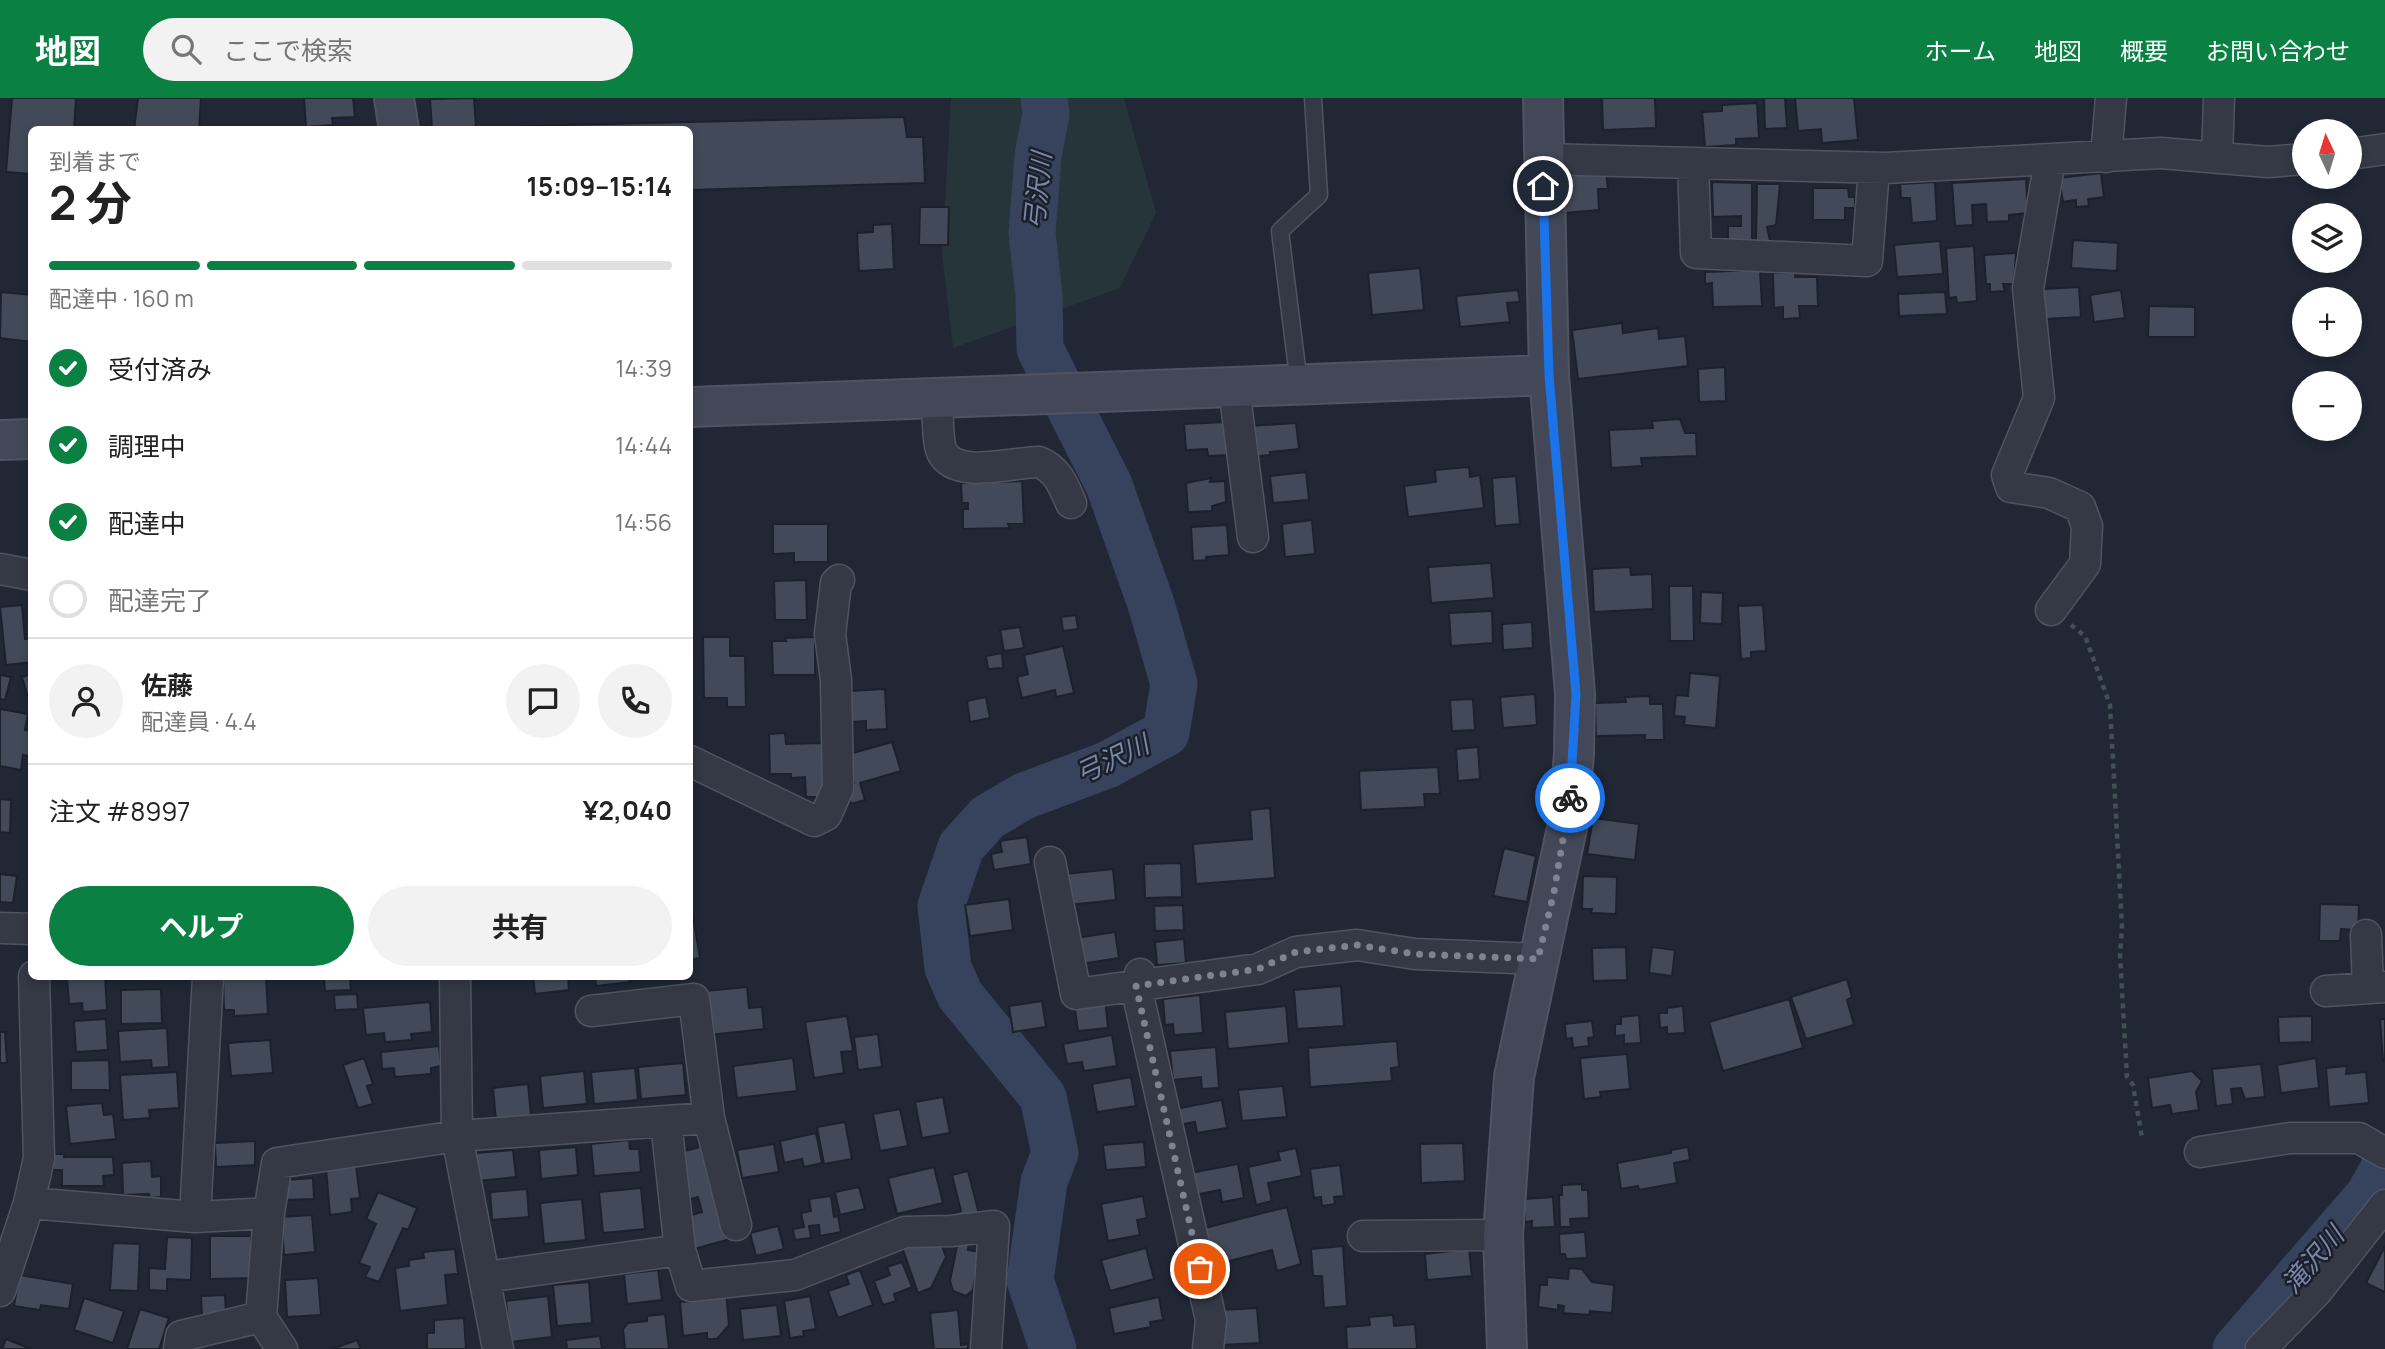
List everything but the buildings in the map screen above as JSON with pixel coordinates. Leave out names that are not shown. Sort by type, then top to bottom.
[{"type":"street","points":[[394,98],[398,126]]},
{"type":"street","points":[[1507,1349],[1503,1235],[1514,1077],[1568,823],[1576,694],[1549,375],[1542,159],[1543,98]]},
{"type":"street","points":[[2106,156],[2111,98]]},
{"type":"street","points":[[2217,158],[2219,98]]},
{"type":"street","points":[[2362,152],[2385,149]]},
{"type":"street","points":[[1542,159],[1874,168],[2161,153],[2268,162],[2292,160]]},
{"type":"street","points":[[2050,160],[2028,288],[2039,398],[2007,475],[2011,488],[2049,493],[2080,508],[2087,526],[2085,564],[2051,610]]},
{"type":"street","points":[[1693,163],[1696,253],[1867,261],[1874,168]]},
{"type":"street","points":[[693,407],[1027,393],[1124,393],[1549,375]]},
{"type":"street","points":[[1234,388],[1254,537]]},
{"type":"street","points":[[937,398],[942,452],[954,465],[968,469],[1039,463],[1050,466],[1059,477],[1071,503]]},
{"type":"street","points":[[0,440],[28,439]]},
{"type":"street","points":[[693,762],[814,821],[826,815],[838,788],[836,680],[830,634],[836,583],[839,580]]},
{"type":"street","points":[[1050,862],[1076,994],[1138,980],[1258,969],[1296,952],[1357,945],[1415,954],[1538,959]]},
{"type":"street","points":[[0,928],[28,929]]},
{"type":"street","points":[[2326,991],[2376,988],[2366,935]]},
{"type":"street","points":[[0,1291],[29,1203],[39,1158],[34,980]]},
{"type":"street","points":[[195,1217],[208,980]]},
{"type":"street","points":[[455,980],[457,1136],[498,1349]]},
{"type":"street","points":[[1138,980],[1211,1320],[1208,1349]]},
{"type":"street","points":[[591,1011],[694,999],[709,1118],[736,1225]]},
{"type":"street","points":[[282,1349],[261,1317],[269,1213],[277,1163],[457,1136],[709,1118]]},
{"type":"street","points":[[666,1122],[680,1250],[691,1286],[795,1275],[905,1232],[995,1226],[986,1349]]},
{"type":"street","points":[[2200,1152],[2290,1138],[2359,1138],[2385,1153]]},
{"type":"street","points":[[29,1203],[195,1217],[269,1213]]},
{"type":"street","points":[[2262,1349],[2317,1291],[2385,1205]]},
{"type":"street","points":[[1363,1236],[1503,1235]]},
{"type":"street","points":[[485,1277],[680,1250]]},
{"type":"street","points":[[179,1349],[181,1336],[261,1317]]},
{"type":"lane","points":[[1299,384],[1280,231],[1320,195],[1313,98]]},
{"type":"path","points":[[2051,610],[2085,636],[2110,705],[2127,1077],[2133,1085],[2142,1138]]},
{"type":"shaded area","points":[[951,98],[1124,98],[1156,213],[1120,288],[953,348],[942,254]]},
{"type":"waterway","name":"弓沢川","points":[[1044,98],[1046,114],[1038,156],[1032,233],[1039,296],[1040,349],[1109,485],[1151,604],[1174,684],[1166,733],[1107,765],[1024,796],[988,817],[961,847],[941,906],[948,968],[960,995],[1043,1097],[1055,1153],[1044,1182],[1030,1280],[1053,1349]]},
{"type":"waterway","name":"滝沢川","points":[[2236,1349],[2369,1195],[2385,1166]]},
{"type":"way so far","points":[[1200,1269],[1136,986],[1258,969],[1296,952],[1357,945],[1415,954],[1538,959],[1568,823],[1570,798]]},
{"type":"route","points":[[1543,186],[1549,375],[1576,694],[1570,798]]}]
